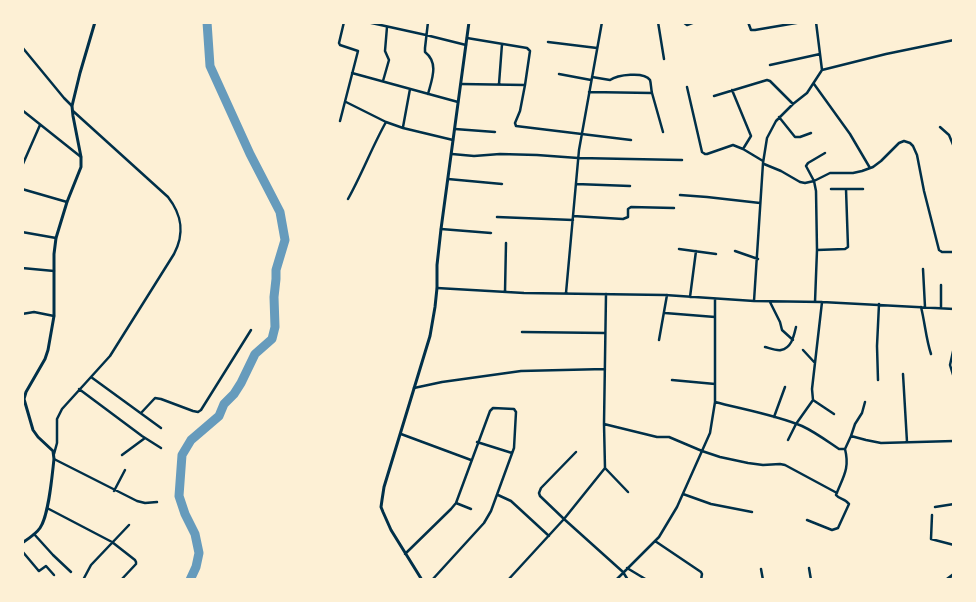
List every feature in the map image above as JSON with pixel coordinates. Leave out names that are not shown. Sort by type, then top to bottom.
[{"type":"street","points":[[54,454],[51,448],[38,437],[23,400],[48,350],[54,316],[56,238],[67,202],[81,167],[81,157],[72,108],[95,22]]},
{"type":"street","points":[[340,121],[358,51],[339,43],[344,22]]},
{"type":"street","points":[[367,22],[466,45]]},
{"type":"street","points":[[428,22],[425,52],[430,56],[434,64],[428,94]]},
{"type":"street","points":[[422,580],[391,530],[382,507],[382,500],[384,487],[430,336],[437,288],[440,229],[469,22]]},
{"type":"street","points":[[566,294],[581,135],[602,22]]},
{"type":"street","points":[[658,22],[664,60]]},
{"type":"street","points":[[683,22],[687,25],[696,22]]},
{"type":"street","points":[[748,22],[753,30],[802,22]]},
{"type":"street","points":[[754,302],[763,162],[767,138],[780,117],[807,93],[822,70],[816,22]]},
{"type":"street","points":[[383,82],[389,60],[385,51],[387,27]]},
{"type":"street","points":[[467,38],[530,50],[526,85],[515,123],[516,126],[631,140]]},
{"type":"street","points":[[822,70],[954,40]]},
{"type":"street","points":[[548,42],[597,48]]},
{"type":"street","points":[[499,84],[502,44]]},
{"type":"street","points":[[22,47],[72,108],[168,197],[176,210],[182,235],[180,244],[171,261],[110,356],[58,415],[56,423],[57,443],[47,508],[41,526],[23,543]]},
{"type":"street","points":[[770,65],[820,54]]},
{"type":"street","points":[[352,73],[458,102]]},
{"type":"street","points":[[559,74],[610,80],[615,77],[629,75],[648,78],[663,132]]},
{"type":"street","points":[[714,96],[767,80],[793,104]]},
{"type":"street","points":[[461,84],[526,85]]},
{"type":"street","points":[[814,84],[850,134],[870,168]]},
{"type":"street","points":[[686,87],[702,152],[707,154],[730,145],[736,146],[800,182],[814,181],[830,173],[853,173],[870,168],[881,161],[898,143],[910,143],[917,156],[939,250],[942,252],[954,252]]},
{"type":"street","points":[[403,128],[410,89]]},
{"type":"street","points":[[732,90],[751,136],[743,149]]},
{"type":"street","points":[[589,92],[652,93]]},
{"type":"street","points":[[346,102],[386,122],[453,140]]},
{"type":"street","points":[[22,110],[81,157]]},
{"type":"street","points":[[780,117],[795,137],[800,138],[811,133]]},
{"type":"street","points":[[348,199],[386,122]]},
{"type":"street","points":[[22,166],[40,124]]},
{"type":"street","points":[[940,127],[949,135],[954,147]]},
{"type":"street","points":[[455,129],[495,132]]},
{"type":"street","points":[[815,302],[817,250],[816,191],[814,181],[806,164],[825,153]]},
{"type":"street","points":[[452,154],[471,156],[500,154],[682,160]]},
{"type":"street","points":[[448,180],[502,184]]},
{"type":"street","points":[[576,184],[630,186]]},
{"type":"street","points":[[830,189],[863,189]]},
{"type":"street","points":[[817,250],[846,249],[848,247],[846,189]]},
{"type":"street","points":[[22,190],[67,202]]},
{"type":"street","points":[[680,195],[760,203]]},
{"type":"street","points":[[497,217],[623,219],[628,217],[628,209],[631,207],[674,208]]},
{"type":"street","points":[[440,229],[491,233]]},
{"type":"street","points":[[22,232],[56,238]]},
{"type":"street","points":[[505,292],[506,243]]},
{"type":"street","points":[[679,250],[716,254]]},
{"type":"street","points":[[690,297],[696,251]]},
{"type":"street","points":[[735,251],[758,259]]},
{"type":"street","points":[[22,268],[54,271]]},
{"type":"street","points":[[923,269],[925,307]]},
{"type":"street","points":[[941,284],[941,308]]},
{"type":"street","points":[[437,288],[566,294],[667,295],[754,302],[822,302],[954,309]]},
{"type":"street","points":[[508,580],[564,520],[604,468],[606,294]]},
{"type":"street","points":[[659,340],[667,295]]},
{"type":"street","points":[[616,580],[659,537],[683,494],[711,428],[715,402],[716,299]]},
{"type":"street","points":[[770,302],[782,330],[793,340]]},
{"type":"street","points":[[788,440],[796,424],[813,400],[812,389],[822,302]]},
{"type":"street","points":[[878,380],[879,304]]},
{"type":"street","points":[[921,307],[931,354]]},
{"type":"street","points":[[22,314],[34,312],[54,316]]},
{"type":"street","points":[[664,313],[715,317]]},
{"type":"street","points":[[765,348],[781,350],[793,340],[796,327]]},
{"type":"street","points":[[141,413],[155,398],[193,411],[198,412],[201,410],[252,330]]},
{"type":"street","points":[[522,332],[605,333]]},
{"type":"street","points":[[954,347],[950,365],[954,378]]},
{"type":"street","points":[[803,350],[815,363]]},
{"type":"street","points":[[414,388],[442,382],[521,371],[605,369]]},
{"type":"street","points":[[903,374],[907,442]]},
{"type":"street","points":[[91,377],[161,428]]},
{"type":"street","points":[[672,380],[715,384]]},
{"type":"street","points":[[774,417],[785,387]]},
{"type":"street","points":[[79,389],[160,448]]},
{"type":"street","points":[[813,400],[834,414]]},
{"type":"street","points":[[715,402],[796,424],[839,449],[844,449]]},
{"type":"street","points":[[837,493],[847,463],[844,449],[862,413],[865,402]]},
{"type":"street","points":[[405,554],[456,503],[477,442],[491,409],[514,409],[516,412],[514,448],[491,511],[484,523],[432,580]]},
{"type":"street","points":[[604,424],[660,437],[669,437],[720,457],[748,463],[785,465],[837,493],[837,496],[849,504],[836,530],[807,520]]},
{"type":"street","points":[[401,434],[471,460]]},
{"type":"street","points":[[851,436],[881,443],[954,441]]},
{"type":"street","points":[[122,455],[145,438]]},
{"type":"street","points":[[477,442],[512,453]]},
{"type":"street","points":[[576,452],[541,488],[540,496],[623,572],[628,580]]},
{"type":"street","points":[[54,459],[137,502],[157,502]]},
{"type":"street","points":[[604,468],[628,492]]},
{"type":"street","points":[[114,490],[125,470]]},
{"type":"street","points":[[683,494],[711,504],[752,512]]},
{"type":"street","points":[[498,495],[511,501],[549,536]]},
{"type":"street","points":[[456,503],[470,509]]},
{"type":"street","points":[[935,507],[954,504]]},
{"type":"street","points":[[47,508],[112,542],[136,562],[121,580]]},
{"type":"street","points":[[932,516],[931,539],[954,545]]},
{"type":"street","points":[[84,580],[91,565],[129,525]]},
{"type":"street","points":[[34,534],[71,572]]},
{"type":"street","points":[[655,541],[701,572],[701,580]]},
{"type":"street","points":[[22,551],[38,570],[46,566],[54,575]]},
{"type":"street","points":[[627,568],[647,580]]},
{"type":"street","points":[[810,568],[811,580]]},
{"type":"street","points":[[761,569],[763,580]]},
{"type":"street","points":[[946,580],[953,575]]},
{"type":"waterway","points":[[190,580],[196,567],[199,553],[195,534],[179,496],[182,455],[191,440],[219,416],[224,404],[241,383],[255,354],[272,339],[275,327],[274,297],[276,270],[285,240],[280,212],[250,154],[210,66],[207,22]]}]
